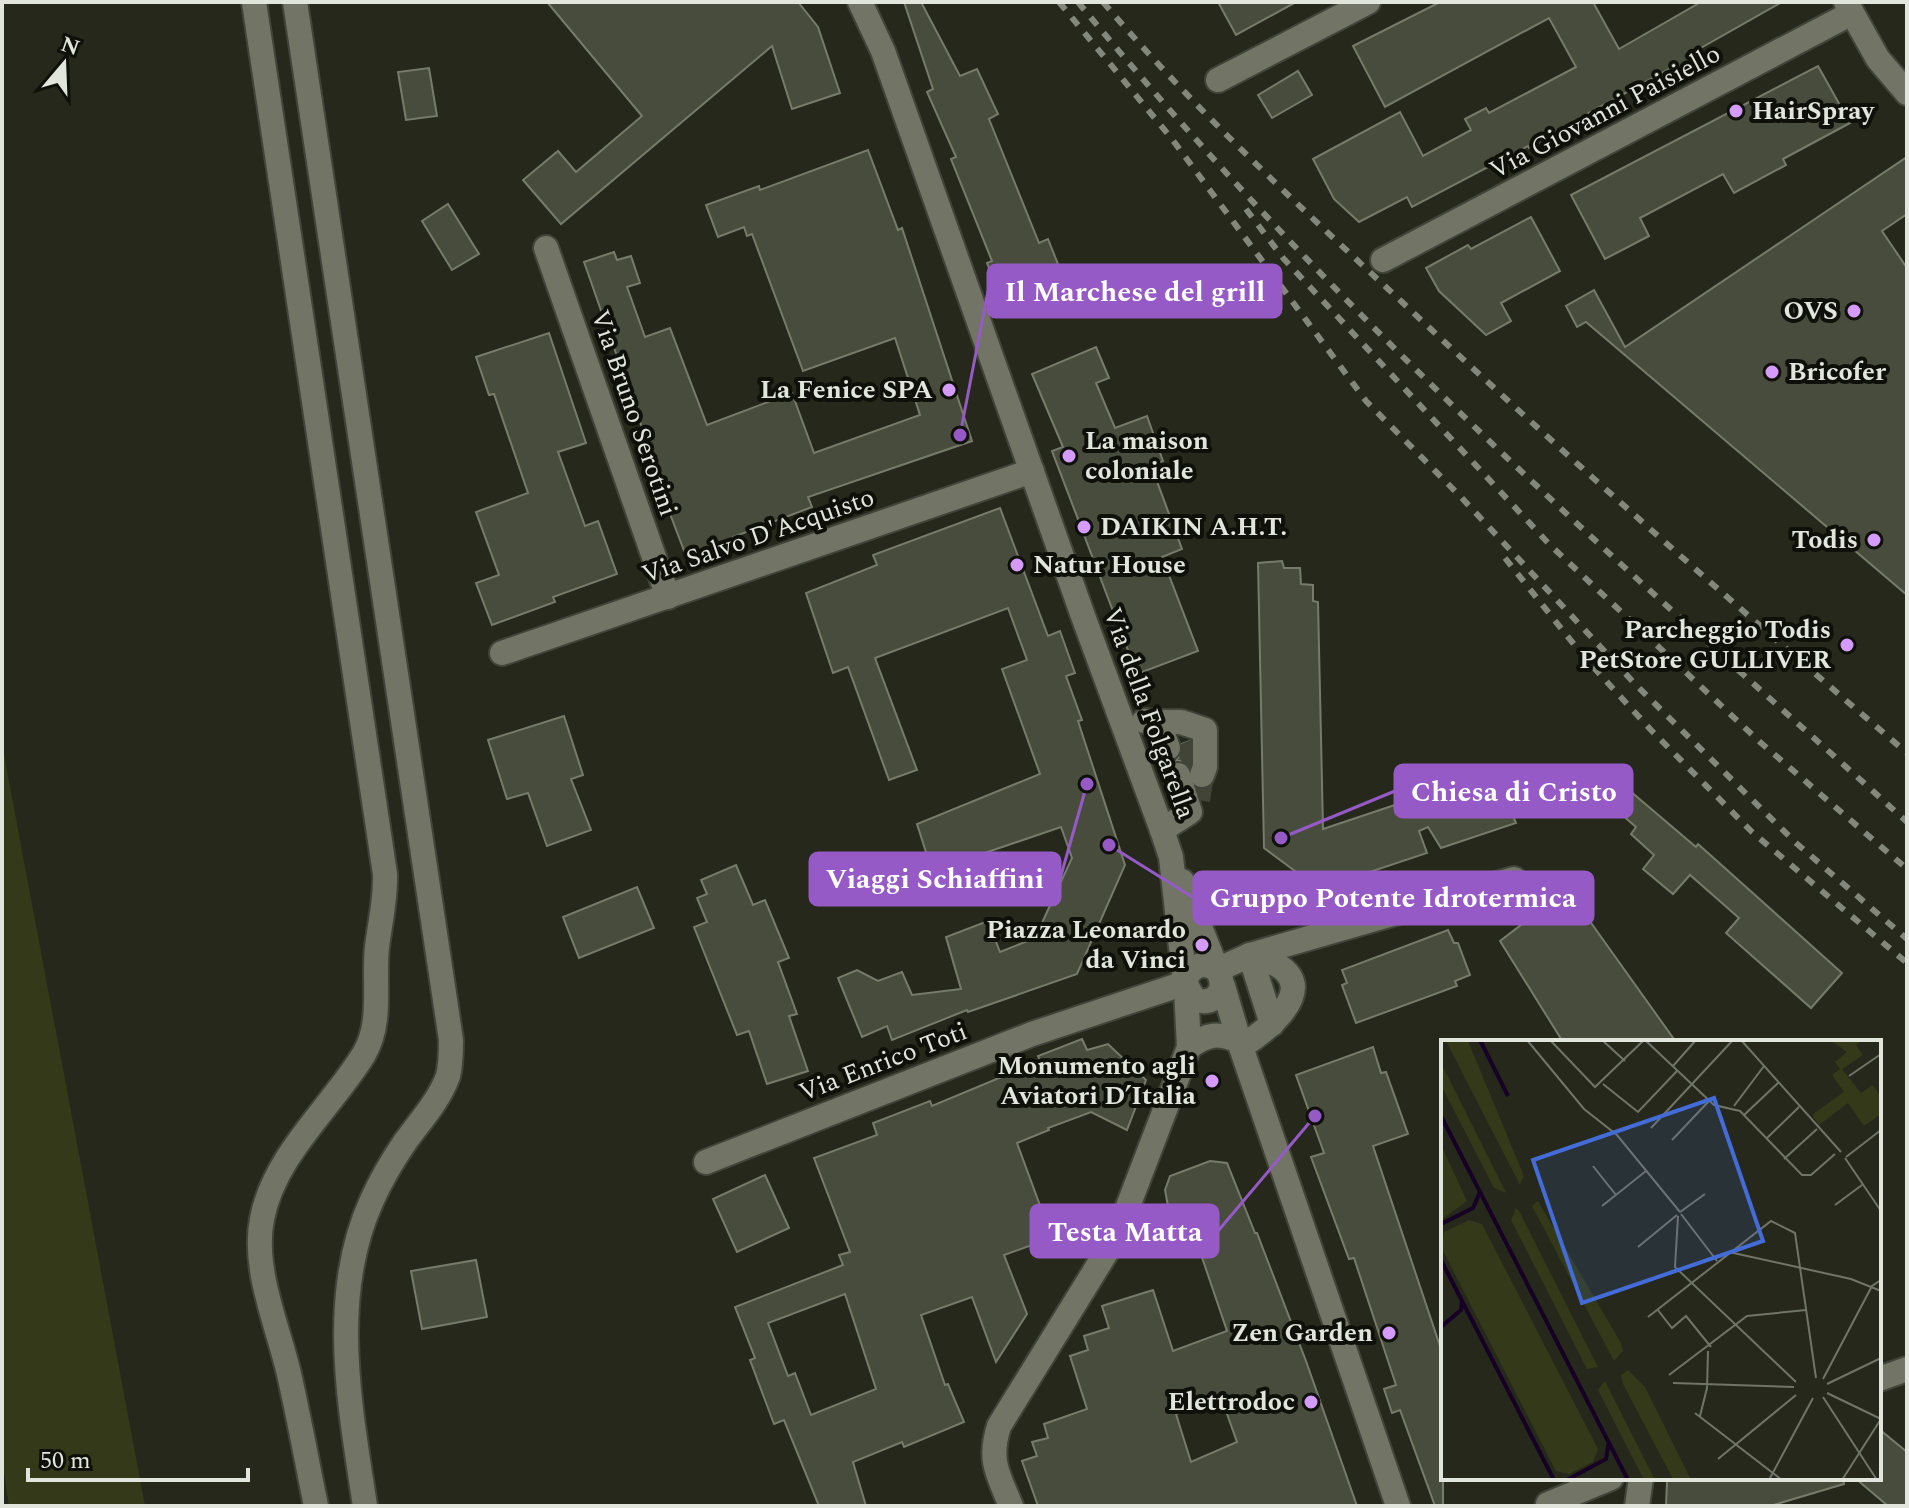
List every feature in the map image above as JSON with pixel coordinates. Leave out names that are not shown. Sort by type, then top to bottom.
[{"type":"street","points":[[254,2],[385,874],[371,1037],[364,1054],[279,1172],[266,1204],[260,1236],[267,1286],[290,1376],[316,1506]]},
{"type":"street","points":[[295,2],[451,1040],[448,1076],[435,1101],[382,1179],[363,1222],[352,1259],[347,1294],[347,1350],[365,1506]]},
{"type":"street","name":"Via della Folgarella","points":[[860,2],[883,51],[1171,857]]},
{"type":"street","points":[[1218,80],[1368,2]]},
{"type":"street","points":[[1849,8],[1884,68],[1907,93]]},
{"type":"street","name":"Via Giovanni Paisiello","points":[[1383,260],[1849,8]]},
{"type":"street","name":"Via Bruno Serotini","points":[[546,248],[668,597]]},
{"type":"street","name":"Via Salvo D'Acquisto","points":[[502,653],[1032,471]]},
{"type":"street","points":[[1122,720],[1173,734],[1205,730],[1205,767],[1202,775],[1188,772],[1194,806],[1162,830]]},
{"type":"street","points":[[1171,857],[1220,978],[1398,1506]]},
{"type":"street","points":[[1011,1506],[996,1470],[993,1447],[999,1426],[1117,1235],[1189,1047],[1186,986],[1171,857]]},
{"type":"street","points":[[1220,978],[1250,955],[1514,879]]},
{"type":"street","points":[[1240,1044],[1272,1024],[1250,955]]},
{"type":"street","points":[[1186,986],[1189,971],[1206,964],[1220,978]]},
{"type":"street","name":"Via Enrico Toti","points":[[706,1162],[1082,1016],[1186,986]]},
{"type":"street","points":[[1189,1047],[1210,1035],[1224,1035],[1240,1044]]},
{"type":"street","points":[[1881,1378],[1907,1369]]},
{"type":"street","points":[[1547,1505],[1606,1480]]},
{"type":"street","points":[[1637,1506],[1641,1480]]},
{"type":"green space","points":[[2,744],[145,1506],[9,1506],[2,1458]]},
{"type":"building","points":[[547,2],[798,2],[818,27],[840,93],[792,109],[772,46],[561,224],[523,180],[558,151],[576,172],[642,116]]},
{"type":"building","points":[[904,2],[921,2],[960,76],[977,69],[998,114],[989,119],[1039,243],[1048,239],[1069,292],[1009,316],[987,263],[992,261],[951,159],[956,157],[927,92],[933,89]]},
{"type":"building","points":[[1218,2],[1296,2],[1236,35]]},
{"type":"building","points":[[1440,2],[1593,2],[1619,49],[1701,2],[1782,2],[1692,53],[1695,58],[1672,71],[1671,68],[1529,148],[1412,207],[1407,197],[1359,222],[1334,199],[1313,159],[1400,112],[1423,156],[1471,130],[1465,119],[1486,108],[1489,113],[1576,67],[1549,18],[1385,107],[1353,46]]},
{"type":"building","points":[[1818,66],[1850,123],[1783,159],[1786,165],[1734,193],[1723,174],[1640,218],[1649,236],[1605,259],[1571,195]]},
{"type":"building","points":[[429,68],[437,116],[406,120],[398,72]]},
{"type":"building","points":[[1298,71],[1312,95],[1272,118],[1258,95]]},
{"type":"building","points":[[868,150],[898,230],[902,228],[972,441],[808,497],[812,507],[733,537],[736,544],[688,561],[667,506],[661,509],[636,443],[646,439],[584,262],[614,252],[617,260],[631,256],[640,283],[627,287],[645,337],[670,328],[707,425],[792,393],[814,453],[920,415],[895,338],[803,371],[752,234],[747,236],[744,227],[718,237],[706,205],[759,186],[760,190]]},
{"type":"building","points":[[1907,157],[1907,214],[1882,231],[1907,268],[1907,595],[1586,322],[1577,327],[1566,306],[1594,290],[1625,347]]},
{"type":"building","points":[[448,204],[479,254],[452,270],[422,221]]},
{"type":"building","points":[[1531,217],[1560,271],[1501,303],[1511,321],[1486,335],[1439,291],[1426,268],[1468,245],[1471,249]]},
{"type":"building","points":[[549,333],[586,443],[558,452],[585,526],[598,521],[617,574],[553,597],[555,602],[492,625],[476,583],[499,575],[476,512],[528,493],[494,394],[489,395],[476,357]]},
{"type":"building","points":[[1096,347],[1109,378],[1096,383],[1115,428],[1147,416],[1163,461],[1151,465],[1182,549],[1162,557],[1198,651],[1137,674],[1052,451],[1063,447],[1032,374]]},
{"type":"building","points":[[1000,508],[1048,636],[1060,631],[1075,673],[1066,676],[1125,865],[1077,974],[967,1010],[892,1040],[887,1026],[862,1037],[838,978],[857,970],[878,981],[902,972],[912,995],[961,989],[946,937],[988,921],[1000,952],[1035,938],[1072,858],[1061,827],[932,871],[917,824],[1040,774],[1002,669],[1027,660],[1008,608],[875,658],[917,770],[889,780],[848,667],[833,673],[806,593],[877,565],[873,555]]},
{"type":"building","points":[[1282,561],[1284,568],[1300,568],[1301,584],[1313,585],[1313,601],[1318,602],[1323,829],[1478,777],[1506,800],[1516,823],[1441,848],[1428,827],[1419,831],[1427,853],[1319,889],[1264,848],[1258,563]]},
{"type":"building","points":[[564,716],[583,775],[571,779],[591,830],[547,846],[528,793],[507,799],[488,740]]},
{"type":"building","points":[[1190,741],[1189,766],[1176,761],[1183,751],[1182,744]]},
{"type":"building","points":[[1623,785],[1696,847],[1698,844],[1842,973],[1811,1008],[1726,933],[1739,918],[1690,875],[1673,894],[1643,869],[1654,855],[1631,834],[1636,827],[1608,803]]},
{"type":"building","points":[[736,865],[753,905],[765,900],[789,958],[778,962],[797,1014],[789,1016],[808,1071],[767,1084],[749,1031],[737,1035],[694,927],[707,922],[697,898],[707,894],[701,880]]},
{"type":"building","points":[[637,887],[654,928],[579,958],[563,917]]},
{"type":"building","points":[[1551,902],[1584,913],[1675,1040],[1562,1040],[1500,941]]},
{"type":"building","points":[[1448,930],[1454,943],[1458,943],[1470,975],[1455,981],[1457,986],[1356,1023],[1342,985],[1347,983],[1342,970]]},
{"type":"building","points":[[1082,1039],[1087,1050],[1108,1044],[1146,1080],[1127,1130],[1091,1112],[1017,1143],[1052,1238],[1004,1255],[1027,1314],[996,1362],[972,1297],[921,1315],[945,1385],[948,1384],[964,1422],[904,1447],[902,1442],[853,1462],[866,1506],[819,1506],[784,1420],[774,1424],[750,1360],[755,1358],[735,1307],[843,1265],[839,1255],[850,1252],[814,1158],[877,1135],[873,1123],[930,1101],[932,1106],[1040,1061],[1038,1056]],"holes":[[[845,1294],[876,1389],[811,1415],[795,1373],[788,1376],[768,1323]]]},
{"type":"building","points":[[1373,1047],[1381,1073],[1386,1072],[1408,1134],[1373,1146],[1441,1349],[1443,1506],[1435,1506],[1400,1410],[1392,1413],[1384,1389],[1396,1385],[1354,1258],[1349,1259],[1311,1157],[1324,1153],[1296,1075]]},
{"type":"building","points":[[1210,1161],[1227,1163],[1306,1361],[1357,1506],[1038,1506],[1022,1461],[1037,1456],[1032,1442],[1048,1438],[1044,1424],[1087,1409],[1070,1356],[1088,1350],[1084,1336],[1109,1328],[1102,1306],[1153,1290],[1173,1351],[1227,1331],[1190,1222],[1172,1228],[1165,1190],[1170,1176]],"holes":[[[1222,1400],[1237,1442],[1191,1462],[1176,1414]]]},
{"type":"building","points":[[765,1175],[789,1228],[737,1252],[713,1199]]},
{"type":"building","points":[[476,1260],[487,1317],[422,1329],[411,1271]]},
{"type":"building","points":[[1881,1431],[1907,1452],[1907,1506],[1888,1506],[1857,1480],[1881,1480]]},
{"type":"building","points":[[1843,1480],[1844,1484],[1770,1506],[1666,1506],[1667,1481]]},
{"type":"tunnel","points":[[1186,742],[1198,769]]},
{"type":"tunnel","points":[[1198,800],[1202,775]]},
{"type":"railway","points":[[1059,2],[1172,139],[1366,401],[1460,496],[1636,685],[1796,843],[1907,939]]},
{"type":"railway","points":[[1078,2],[1187,130],[1301,253],[1419,373],[1585,531],[1907,822]]},
{"type":"railway","points":[[1103,2],[1174,81],[1248,156],[1464,360],[1652,530],[1907,753]]},
{"type":"railway","points":[[1246,209],[1283,258],[1550,545],[1760,742],[1907,869]]},
{"type":"railway","points":[[1505,558],[1584,657],[1752,832],[1907,963]]},
{"type":"place","name":"HairSpray","points":[[1736,111]]},
{"type":"place","name":"OVS","points":[[1854,311]]},
{"type":"place","name":"Bricofer","points":[[1772,372]]},
{"type":"place","name":"La Fenice SPA","points":[[949,390]]},
{"type":"place","name":"Il Marchese del grill","points":[[960,435]]},
{"type":"place","name":"La maison coloniale","points":[[1069,456]]},
{"type":"place","name":"DAIKIN A.H.T.","points":[[1084,527]]},
{"type":"place","name":"Todis","points":[[1874,540]]},
{"type":"place","name":"Natur House","points":[[1017,565]]},
{"type":"place","name":"Parcheggio Todis PetStore GULLIVER","points":[[1847,645]]},
{"type":"place","name":"Viaggi Schiaffini","points":[[1087,784]]},
{"type":"place","name":"Chiesa di Cristo","points":[[1281,838]]},
{"type":"place","name":"Gruppo Potente Idrotermica","points":[[1109,845]]},
{"type":"place","name":"Piazza Leonardo da Vinci","points":[[1202,945]]},
{"type":"place","name":"Monumento agli Aviatori D’Italia","points":[[1212,1081]]},
{"type":"place","name":"Testa Matta","points":[[1315,1116]]},
{"type":"place","name":"Zen Garden","points":[[1389,1333]]},
{"type":"place","name":"Elettrodoc","points":[[1311,1402]]}]
